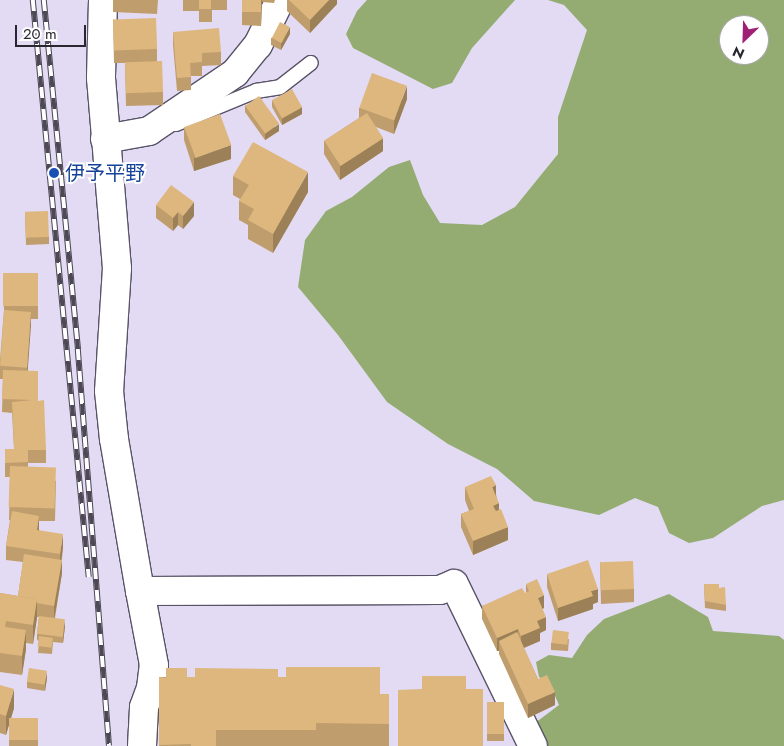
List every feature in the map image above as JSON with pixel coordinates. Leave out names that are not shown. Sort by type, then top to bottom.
[{"type":"street","points":[[104,0],[101,78],[116,268],[109,391],[114,439],[154,665],[151,688],[144,707],[142,746]]},
{"type":"street","points":[[106,139],[149,131],[235,73],[258,46],[280,0]]},
{"type":"street","points":[[140,591],[440,590],[454,584],[533,746]]},
{"type":"lane","points":[[159,125],[172,126],[256,91],[280,87],[311,63]]},
{"type":"green space","points":[[367,0],[515,0],[472,48],[452,83],[433,89],[353,48],[346,34],[357,11]]},
{"type":"green space","points":[[548,0],[784,0],[784,500],[762,506],[713,538],[689,543],[669,533],[658,507],[635,498],[599,515],[534,501],[497,469],[448,444],[387,402],[338,335],[298,287],[305,240],[326,211],[352,197],[389,167],[410,160],[423,195],[440,223],[482,225],[515,207],[558,154],[558,117],[587,30],[564,5]]},
{"type":"green space","points":[[669,594],[708,617],[713,631],[779,636],[784,640],[784,746],[545,746],[535,723],[559,705],[549,682],[539,677],[536,662],[549,655],[572,658],[587,635],[604,619]]},
{"type":"building","points":[[199,0],[211,0],[211,9],[199,9]]},
{"type":"building","points":[[242,0],[261,0],[261,12],[242,12]]},
{"type":"building","points":[[289,0],[329,0],[310,20]]},
{"type":"building","points":[[156,18],[157,49],[114,50],[113,20]]},
{"type":"building","points":[[280,22],[290,27],[282,43],[272,38]]},
{"type":"building","points":[[219,28],[221,52],[202,53],[202,62],[190,63],[191,77],[177,78],[173,32]]},
{"type":"building","points":[[162,61],[163,92],[126,93],[125,62]]},
{"type":"building","points":[[372,73],[407,86],[394,120],[359,108]]},
{"type":"building","points":[[292,89],[302,107],[282,119],[272,100]]},
{"type":"building","points":[[259,96],[279,124],[265,133],[245,106]]},
{"type":"building","points":[[367,113],[383,138],[341,166],[324,141]]},
{"type":"building","points":[[220,114],[231,145],[196,158],[184,127]]},
{"type":"building","points":[[253,142],[308,172],[273,234],[248,220],[254,209],[239,201],[249,185],[233,176]]},
{"type":"building","points":[[171,185],[194,202],[183,216],[178,212],[173,218],[156,205]]},
{"type":"building","points":[[48,211],[49,237],[26,238],[25,212]]},
{"type":"building","points":[[3,273],[38,273],[38,306],[3,306]]},
{"type":"building","points":[[4,310],[31,312],[27,368],[0,366]]},
{"type":"building","points":[[3,370],[38,371],[38,401],[44,400],[46,450],[28,450],[28,462],[5,463],[5,449],[14,449],[12,402],[32,400],[2,399]]},
{"type":"building","points":[[10,466],[56,468],[55,509],[9,507]]},
{"type":"building","points":[[491,476],[496,485],[492,487],[499,503],[493,506],[496,511],[501,509],[508,527],[473,541],[461,514],[474,509],[465,487]]},
{"type":"building","points":[[12,511],[39,516],[37,530],[63,534],[60,554],[6,546]]},
{"type":"building","points":[[24,554],[62,560],[54,606],[37,603],[37,599],[18,596]]},
{"type":"building","points":[[588,560],[598,589],[591,591],[593,596],[558,608],[547,574]]},
{"type":"building","points":[[633,561],[634,589],[601,590],[600,562]]},
{"type":"building","points":[[537,579],[544,595],[538,598],[546,617],[537,621],[540,628],[521,636],[518,629],[497,638],[482,606],[522,588],[525,593],[529,591],[526,584]]},
{"type":"building","points":[[704,584],[719,584],[719,588],[725,587],[726,605],[705,601]]},
{"type":"building","points":[[0,593],[37,599],[33,625],[6,621],[5,627],[26,630],[22,656],[0,653]]},
{"type":"building","points":[[39,616],[65,619],[63,637],[37,634]]},
{"type":"building","points":[[553,630],[569,632],[567,645],[551,643]]},
{"type":"building","points":[[517,632],[538,679],[547,675],[555,692],[528,704],[499,641]]},
{"type":"building","points":[[39,636],[53,638],[51,648],[38,646]]},
{"type":"building","points":[[286,667],[380,667],[380,694],[389,694],[389,724],[316,723],[316,730],[216,730],[216,746],[191,746],[191,744],[159,745],[159,677],[166,678],[166,668],[187,668],[187,677],[195,677],[195,668],[278,669],[278,677],[286,677]]},
{"type":"building","points":[[29,668],[47,671],[45,685],[27,682]]},
{"type":"building","points":[[422,676],[466,676],[466,689],[483,689],[483,746],[398,746],[398,690],[422,689]]},
{"type":"building","points":[[0,685],[14,689],[6,716],[0,714]]},
{"type":"building","points":[[487,702],[504,702],[504,734],[487,734]]},
{"type":"building","points":[[9,718],[38,718],[38,740],[9,740]]},
{"type":"railway","points":[[33,0],[89,577]]},
{"type":"railway","points":[[44,0],[78,349],[109,746]]},
{"type":"place","name":"伊予平野","points":[[54,173]]}]
